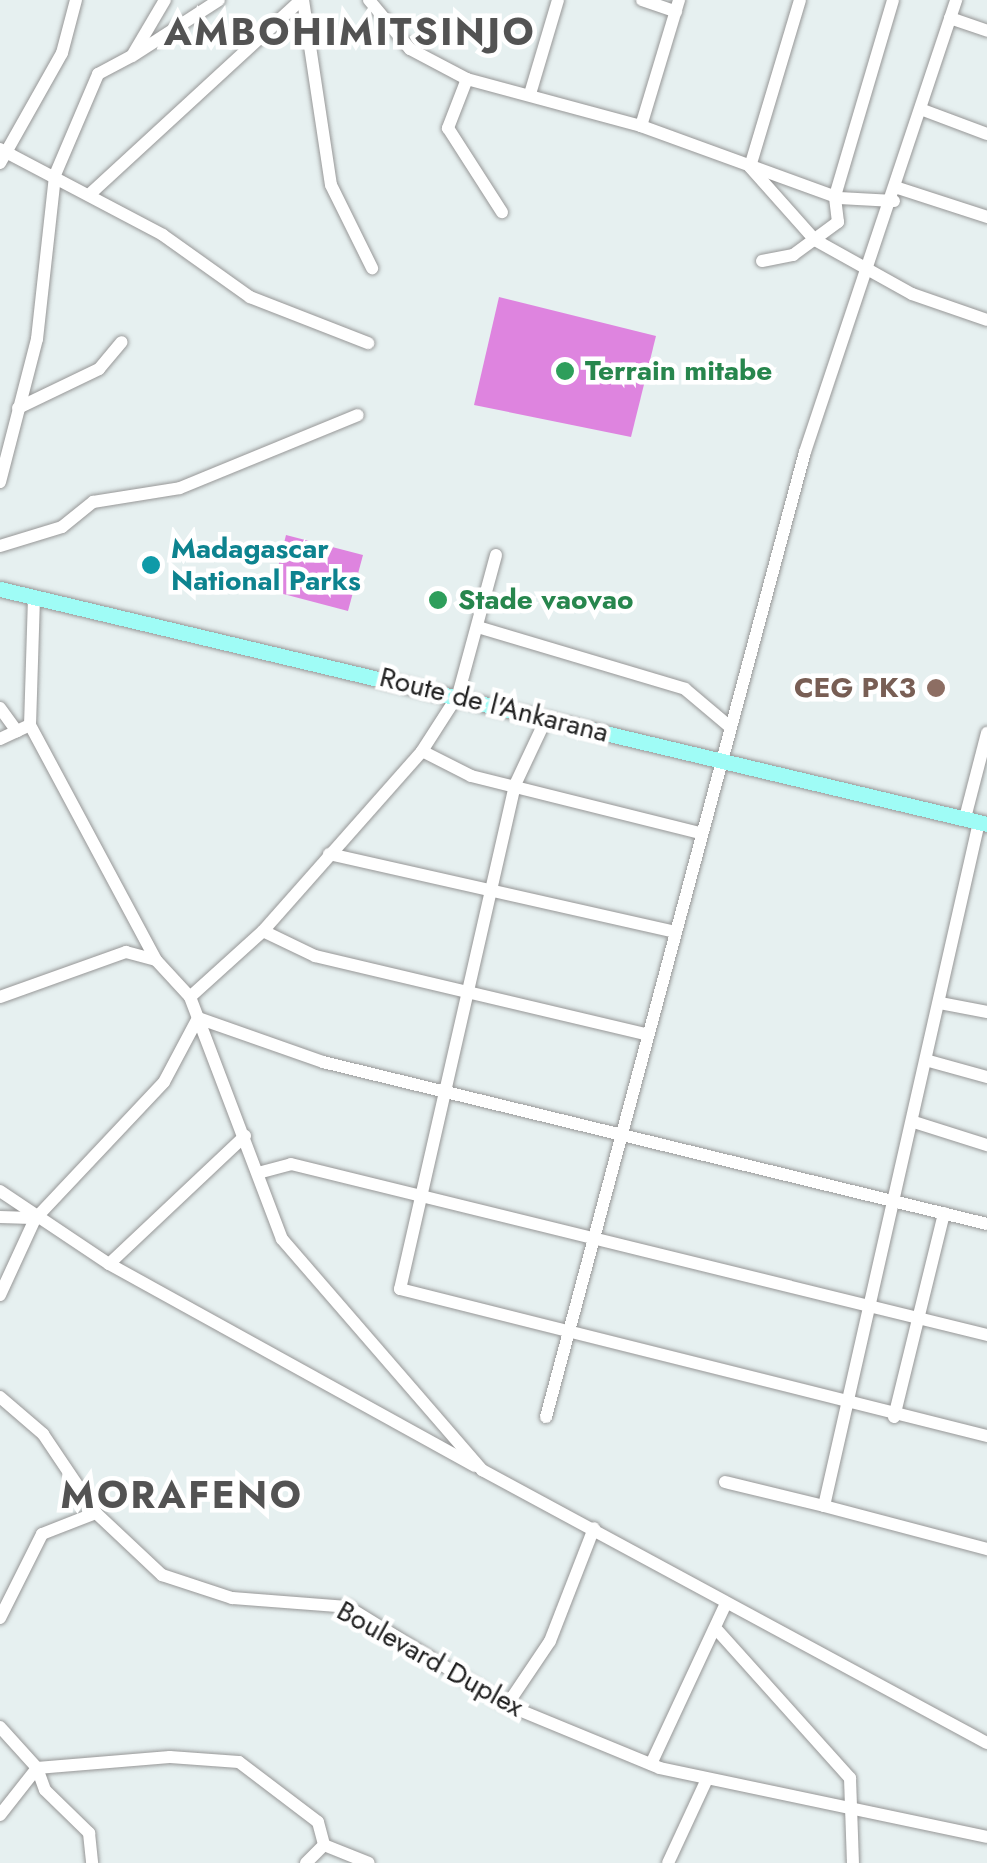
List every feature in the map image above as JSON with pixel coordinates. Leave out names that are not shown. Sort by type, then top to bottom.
[{"type":"main road","name":"Route de l'Ankarana","points":[[0,589],[977,821]]},
{"type":"street","points":[[76,0],[62,54],[1,155],[55,175],[90,194],[250,297],[368,343]]},
{"type":"street","points":[[132,56],[165,0]]},
{"type":"street","points":[[90,194],[302,0]]},
{"type":"street","points":[[302,0],[331,185],[372,268]]},
{"type":"street","points":[[368,0],[410,49],[467,79],[641,126],[835,196],[896,195],[987,217]]},
{"type":"street","points":[[530,94],[558,0]]},
{"type":"street","points":[[641,126],[678,6],[642,0]]},
{"type":"street","points":[[750,167],[800,0]]},
{"type":"street","points":[[762,261],[815,240],[838,222],[835,196],[894,0]]},
{"type":"street","points":[[546,1417],[622,1135],[644,1034],[806,452],[872,271],[956,0]]},
{"type":"street","points":[[0,482],[38,339],[55,175],[98,74],[217,1]]},
{"type":"street","points":[[950,18],[987,31]]},
{"type":"street","points":[[467,79],[448,128],[502,212]]},
{"type":"street","points":[[922,110],[987,134]]},
{"type":"street","points":[[750,167],[815,240],[872,271],[987,320]]},
{"type":"street","points":[[18,408],[99,369],[122,342]]},
{"type":"street","points":[[0,546],[62,528],[92,502],[180,488],[358,415]]},
{"type":"street","points":[[190,998],[263,931],[422,751],[458,695],[481,628],[496,555]]},
{"type":"street","points":[[23,728],[34,598]]},
{"type":"street","points":[[481,628],[684,689],[728,726]]},
{"type":"street","points":[[0,708],[23,728],[156,960],[190,998],[282,1239],[482,1470]]},
{"type":"street","points":[[546,719],[515,785],[495,889],[400,1290],[849,1402],[894,1417],[987,1436]]},
{"type":"street","points":[[0,739],[23,728]]},
{"type":"street","points":[[824,1506],[928,1060],[977,821],[987,733]]},
{"type":"street","points":[[422,751],[448,768],[700,834]]},
{"type":"street","points":[[329,854],[672,932]]},
{"type":"street","points":[[263,931],[315,956],[472,989],[644,1034]]},
{"type":"street","points":[[0,997],[126,952],[156,960]]},
{"type":"street","points":[[940,1003],[987,1012]]},
{"type":"street","points":[[198,1018],[446,1092],[987,1224]]},
{"type":"street","points":[[0,1295],[34,1219],[164,1082],[198,1018]]},
{"type":"street","points":[[928,1060],[987,1077]]},
{"type":"street","points":[[914,1122],[987,1146]]},
{"type":"street","points":[[109,1264],[245,1136]]},
{"type":"street","points":[[258,1173],[291,1164],[987,1335]]},
{"type":"street","points":[[0,1191],[34,1219],[109,1264],[987,1743]]},
{"type":"street","points":[[894,1417],[944,1213]]},
{"type":"street","points":[[0,1217],[34,1219]]},
{"type":"street","name":"Boulevard Duplex","points":[[0,1397],[43,1434],[96,1513],[162,1575],[232,1598],[348,1607],[507,1705],[652,1764],[706,1781],[857,1814],[987,1837]]},
{"type":"street","points":[[725,1482],[987,1549]]},
{"type":"street","points":[[0,1618],[42,1534],[96,1513]]},
{"type":"street","points":[[507,1705],[550,1641],[594,1528]]},
{"type":"street","points":[[652,1764],[718,1630],[726,1603]]},
{"type":"street","points":[[718,1630],[837,1760],[857,1814],[853,1863]]},
{"type":"street","points":[[0,1727],[38,1768],[45,1790],[88,1834],[92,1863]]},
{"type":"street","points":[[0,1815],[38,1768],[170,1757],[238,1762],[318,1822],[324,1844]]},
{"type":"street","points":[[668,1863],[706,1781]]},
{"type":"street","points":[[306,1863],[324,1844]]},
{"type":"street","points":[[324,1844],[369,1863]]},
{"type":"shaded area","name":"Terrain mitabe","points":[[499,297],[656,336],[631,437],[474,405]]},
{"type":"shaded area","points":[[286,535],[363,555],[348,611],[272,591]]},
{"type":"place","name":"Terrain mitabe","points":[[565,371]]},
{"type":"place","name":"Madagascar National Parks","points":[[151,565]]},
{"type":"place","name":"Stade vaovao","points":[[438,600]]},
{"type":"place","name":"CEG PK3","points":[[936,688]]},
{"type":"district","name":"AMBOHIMITSINJO","points":[[350,32]]},
{"type":"district","name":"MORAFENO","points":[[182,1495]]}]
